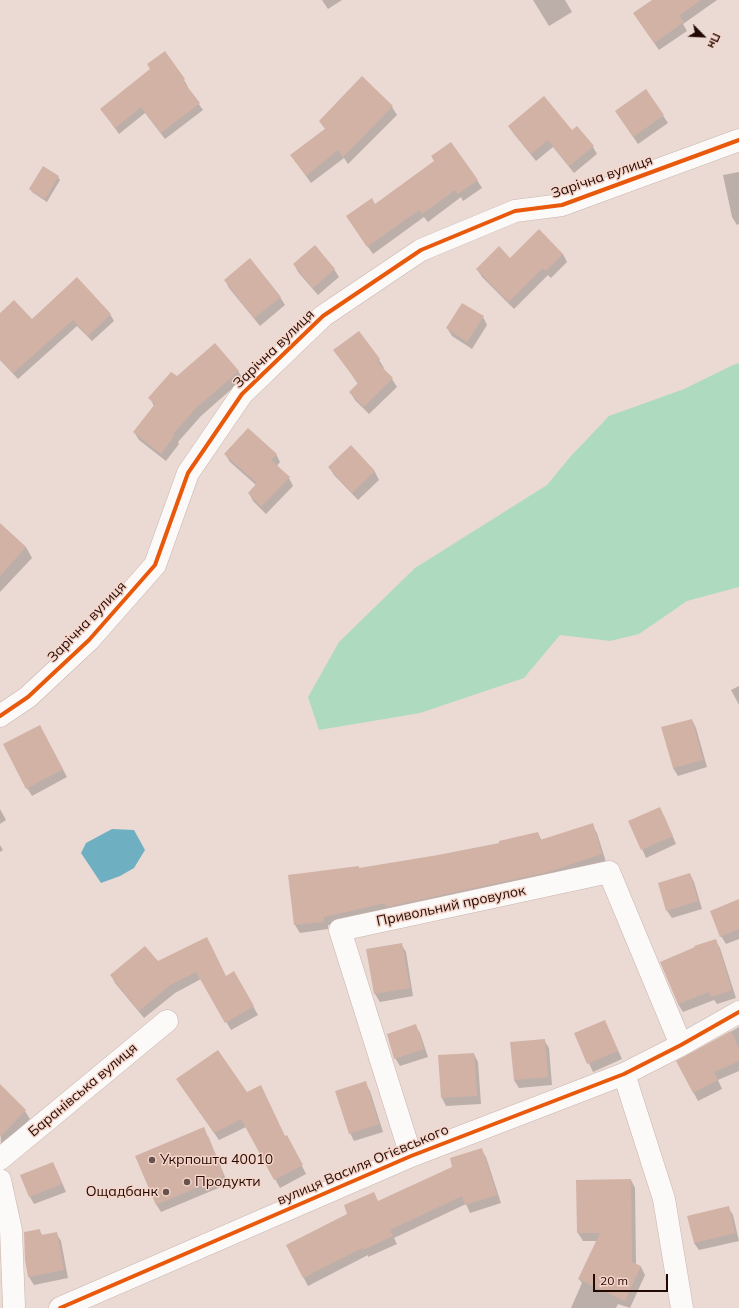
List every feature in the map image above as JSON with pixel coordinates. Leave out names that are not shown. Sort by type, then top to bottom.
[{"type":"street","name":"Зарічна вулиця","points":[[0,716],[28,697],[89,640],[155,565],[188,474],[192,467],[242,394],[323,316],[420,250],[515,211],[562,205],[739,140]]},
{"type":"street","name":"Привольний провулок","points":[[411,1156],[340,930],[610,872],[681,1045]]},
{"type":"street","name":"вулиця Василя Огієвського","points":[[60,1308],[411,1156],[624,1074],[681,1045],[739,1012]]},
{"type":"street","name":"Баранівська вулиця","points":[[0,1159],[166,1021]]},
{"type":"street","points":[[624,1074],[664,1199],[682,1308]]},
{"type":"street","points":[[0,1180],[11,1230],[14,1307]]},
{"type":"street","points":[[0,1289],[14,1307]]},
{"type":"green space","points":[[739,363],[739,587],[687,601],[639,634],[610,641],[560,635],[524,678],[420,713],[319,730],[308,697],[339,642],[415,568],[547,485],[571,456],[609,416],[684,389]]},
{"type":"water","points":[[112,829],[134,830],[145,850],[134,868],[120,876],[101,883],[81,853],[86,843]]},
{"type":"building","points":[[652,0],[701,0],[679,16],[684,22],[654,43],[633,13]]},
{"type":"building","points":[[165,51],[185,79],[183,81],[200,103],[161,133],[141,107],[115,128],[100,109],[150,69],[147,64]]},
{"type":"building","points":[[362,76],[393,106],[343,157],[338,150],[306,176],[290,155],[325,129],[319,121]]},
{"type":"building","points":[[646,89],[664,115],[633,137],[615,111]]},
{"type":"building","points":[[544,96],[572,130],[577,126],[594,146],[569,166],[548,140],[531,154],[508,126]]},
{"type":"building","points":[[451,142],[478,180],[458,194],[455,190],[422,214],[419,210],[367,247],[346,216],[372,198],[375,204],[434,161],[431,156]]},
{"type":"building","points":[[43,166],[59,176],[45,199],[29,189]]},
{"type":"building","points":[[539,229],[563,254],[546,271],[543,268],[509,302],[476,269],[499,246],[510,258]]},
{"type":"building","points":[[315,245],[335,269],[313,288],[293,264]]},
{"type":"building","points":[[250,258],[281,297],[254,318],[224,280]]},
{"type":"building","points":[[77,277],[111,314],[88,336],[73,320],[13,373],[0,359],[0,313],[14,300],[32,319]]},
{"type":"building","points":[[462,303],[484,316],[467,342],[446,328]]},
{"type":"building","points":[[359,331],[380,359],[377,362],[393,378],[364,407],[349,392],[358,383],[333,350]]},
{"type":"building","points":[[215,343],[239,371],[196,408],[173,434],[175,435],[161,454],[133,432],[155,404],[148,398],[171,372],[177,376]]},
{"type":"building","points":[[248,428],[277,454],[271,460],[290,477],[261,507],[248,493],[257,483],[224,454]]},
{"type":"building","points":[[351,445],[375,471],[352,493],[328,467]]},
{"type":"building","points":[[0,523],[26,547],[0,576]]},
{"type":"building","points":[[692,719],[703,760],[673,768],[661,727]]},
{"type":"building","points":[[40,725],[63,769],[26,789],[3,744]]},
{"type":"building","points":[[660,807],[673,836],[641,850],[628,821]]},
{"type":"building","points":[[593,823],[602,854],[548,872],[386,907],[385,903],[324,917],[324,922],[294,925],[288,875],[359,866],[359,868],[438,855],[499,843],[499,841],[538,832],[540,840]]},
{"type":"building","points":[[690,873],[698,901],[666,911],[658,883]]},
{"type":"building","points":[[739,899],[739,929],[720,937],[710,911]]},
{"type":"building","points":[[207,937],[226,976],[234,971],[254,1006],[225,1023],[196,972],[170,985],[139,1011],[110,975],[145,946],[158,961]]},
{"type":"building","points":[[716,939],[732,990],[711,997],[709,992],[678,1004],[660,962],[695,947],[694,946]]},
{"type":"building","points":[[402,943],[410,988],[374,994],[366,949]]},
{"type":"building","points":[[605,1020],[618,1051],[587,1064],[574,1033]]},
{"type":"building","points":[[416,1024],[424,1049],[394,1059],[387,1034]]},
{"type":"building","points":[[731,1031],[739,1049],[739,1061],[714,1072],[718,1080],[693,1093],[676,1061]]},
{"type":"building","points":[[545,1039],[548,1077],[514,1080],[510,1042]]},
{"type":"building","points":[[218,1050],[247,1092],[261,1085],[285,1136],[287,1135],[303,1165],[274,1180],[241,1119],[214,1133],[176,1079]]},
{"type":"building","points":[[474,1053],[477,1096],[441,1098],[438,1055]]},
{"type":"building","points":[[366,1081],[379,1124],[349,1134],[335,1091]]},
{"type":"building","points":[[0,1084],[26,1110],[0,1137]]},
{"type":"building","points":[[204,1127],[224,1176],[156,1205],[135,1156]]},
{"type":"building","points":[[482,1148],[497,1195],[465,1205],[462,1196],[390,1230],[393,1236],[363,1250],[362,1248],[303,1278],[286,1245],[347,1214],[344,1205],[374,1192],[378,1201],[452,1167],[450,1158]]},
{"type":"building","points":[[53,1162],[62,1184],[29,1197],[20,1175]]},
{"type":"building","points":[[631,1179],[632,1262],[641,1266],[625,1301],[578,1279],[600,1233],[577,1233],[576,1180]]},
{"type":"building","points":[[729,1206],[735,1233],[694,1243],[687,1216]]},
{"type":"building","points":[[40,1229],[41,1235],[57,1232],[64,1270],[28,1277],[25,1260],[24,1232]]},
{"type":"cycle path","points":[[0,716],[28,697],[89,640],[155,565],[188,473],[242,394],[323,316],[421,250],[515,211],[562,205],[739,140]]},
{"type":"cycle path","points":[[60,1308],[411,1156],[624,1074],[681,1045],[739,1012]]},
{"type":"place","name":"Укрпошта 40010","points":[[152,1160]]},
{"type":"place","name":"Продукти","points":[[187,1182]]},
{"type":"place","name":"Ощадбанк","points":[[166,1192]]}]
